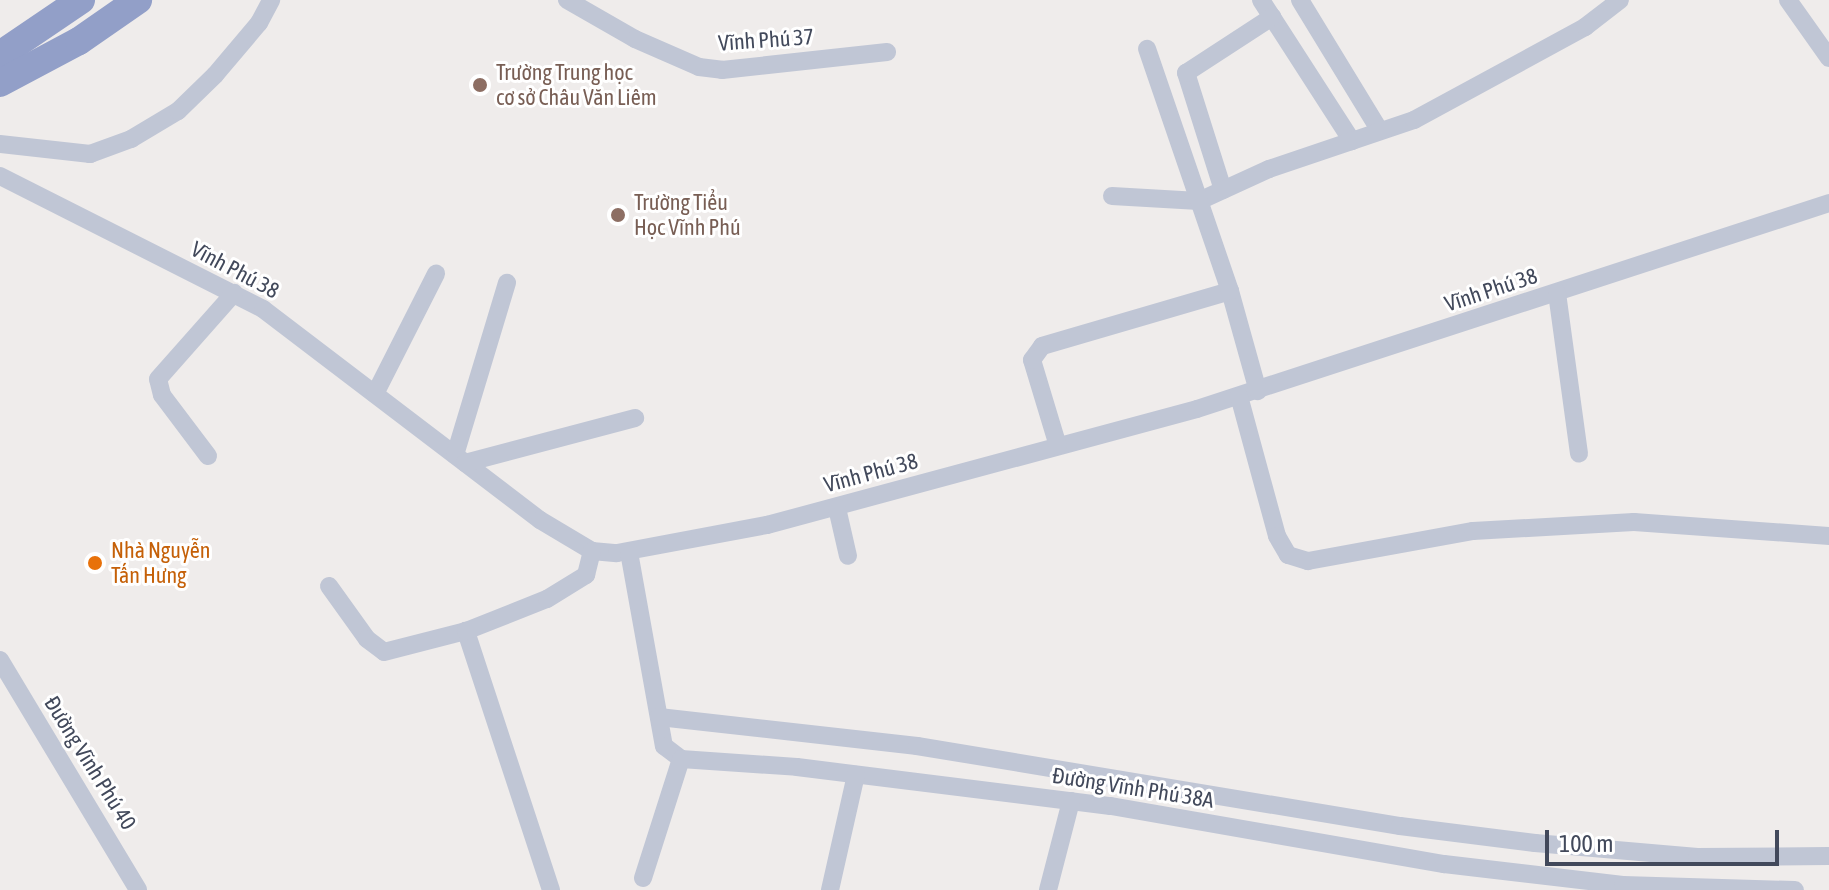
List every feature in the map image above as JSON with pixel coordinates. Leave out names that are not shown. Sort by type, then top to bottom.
[{"type":"highway","points":[[0,55],[81,0]]},
{"type":"highway","points":[[0,83],[79,41],[138,0]]},
{"type":"street","points":[[0,144],[90,154],[131,139],[178,111],[215,75],[259,23],[271,0]]},
{"type":"street","name":"Vĩnh Phú 37","points":[[567,0],[635,39],[699,67],[722,70],[887,52]]},
{"type":"street","points":[[1261,0],[1352,141]]},
{"type":"street","points":[[1300,0],[1380,131]]},
{"type":"street","points":[[1112,196],[1199,201],[1414,120],[1585,27],[1620,0]]},
{"type":"street","points":[[1788,0],[1829,58]]},
{"type":"street","points":[[1223,190],[1186,73],[1272,17]]},
{"type":"street","points":[[1147,49],[1230,291],[1258,391]]},
{"type":"street","name":"Vĩnh Phú 38","points":[[0,176],[234,293],[460,459],[592,551],[629,552],[837,508],[1258,391],[1829,203]]},
{"type":"street","points":[[375,394],[436,274]]},
{"type":"street","points":[[507,283],[460,459],[635,418]]},
{"type":"street","points":[[1058,446],[1032,360],[1042,346],[1230,291]]},
{"type":"street","points":[[208,456],[162,395],[158,379],[234,293]]},
{"type":"street","points":[[1557,293],[1579,454]]},
{"type":"street","points":[[1239,396],[1277,536],[1288,555],[1308,561],[1473,531],[1634,522],[1829,536]]},
{"type":"street","points":[[837,508],[848,556]]},
{"type":"street","points":[[329,586],[367,639],[384,652],[466,631],[547,599],[586,575],[592,551]]},
{"type":"street","points":[[629,552],[664,746],[681,759],[643,878]]},
{"type":"street","points":[[466,631],[551,890]]},
{"type":"street","name":"Đường Vĩnh Phú 40","points":[[0,660],[138,890]]},
{"type":"street","points":[[659,717],[947,750],[1400,826],[1535,843],[1697,857],[1829,856]]},
{"type":"street","name":"Đường Vĩnh Phú 38A","points":[[681,759],[856,775],[1071,801],[1444,864],[1623,885],[1795,890]]},
{"type":"street","points":[[830,890],[856,775]]},
{"type":"street","points":[[1048,890],[1071,801]]},
{"type":"place","name":"Trường Trung học cơ sở Châu Văn Liêm","points":[[480,85]]},
{"type":"place","name":"Trường Tiểu Học Vĩnh Phú","points":[[618,215]]},
{"type":"place","name":"Nhà Nguyễn Tấn Hưng","points":[[95,563]]}]
